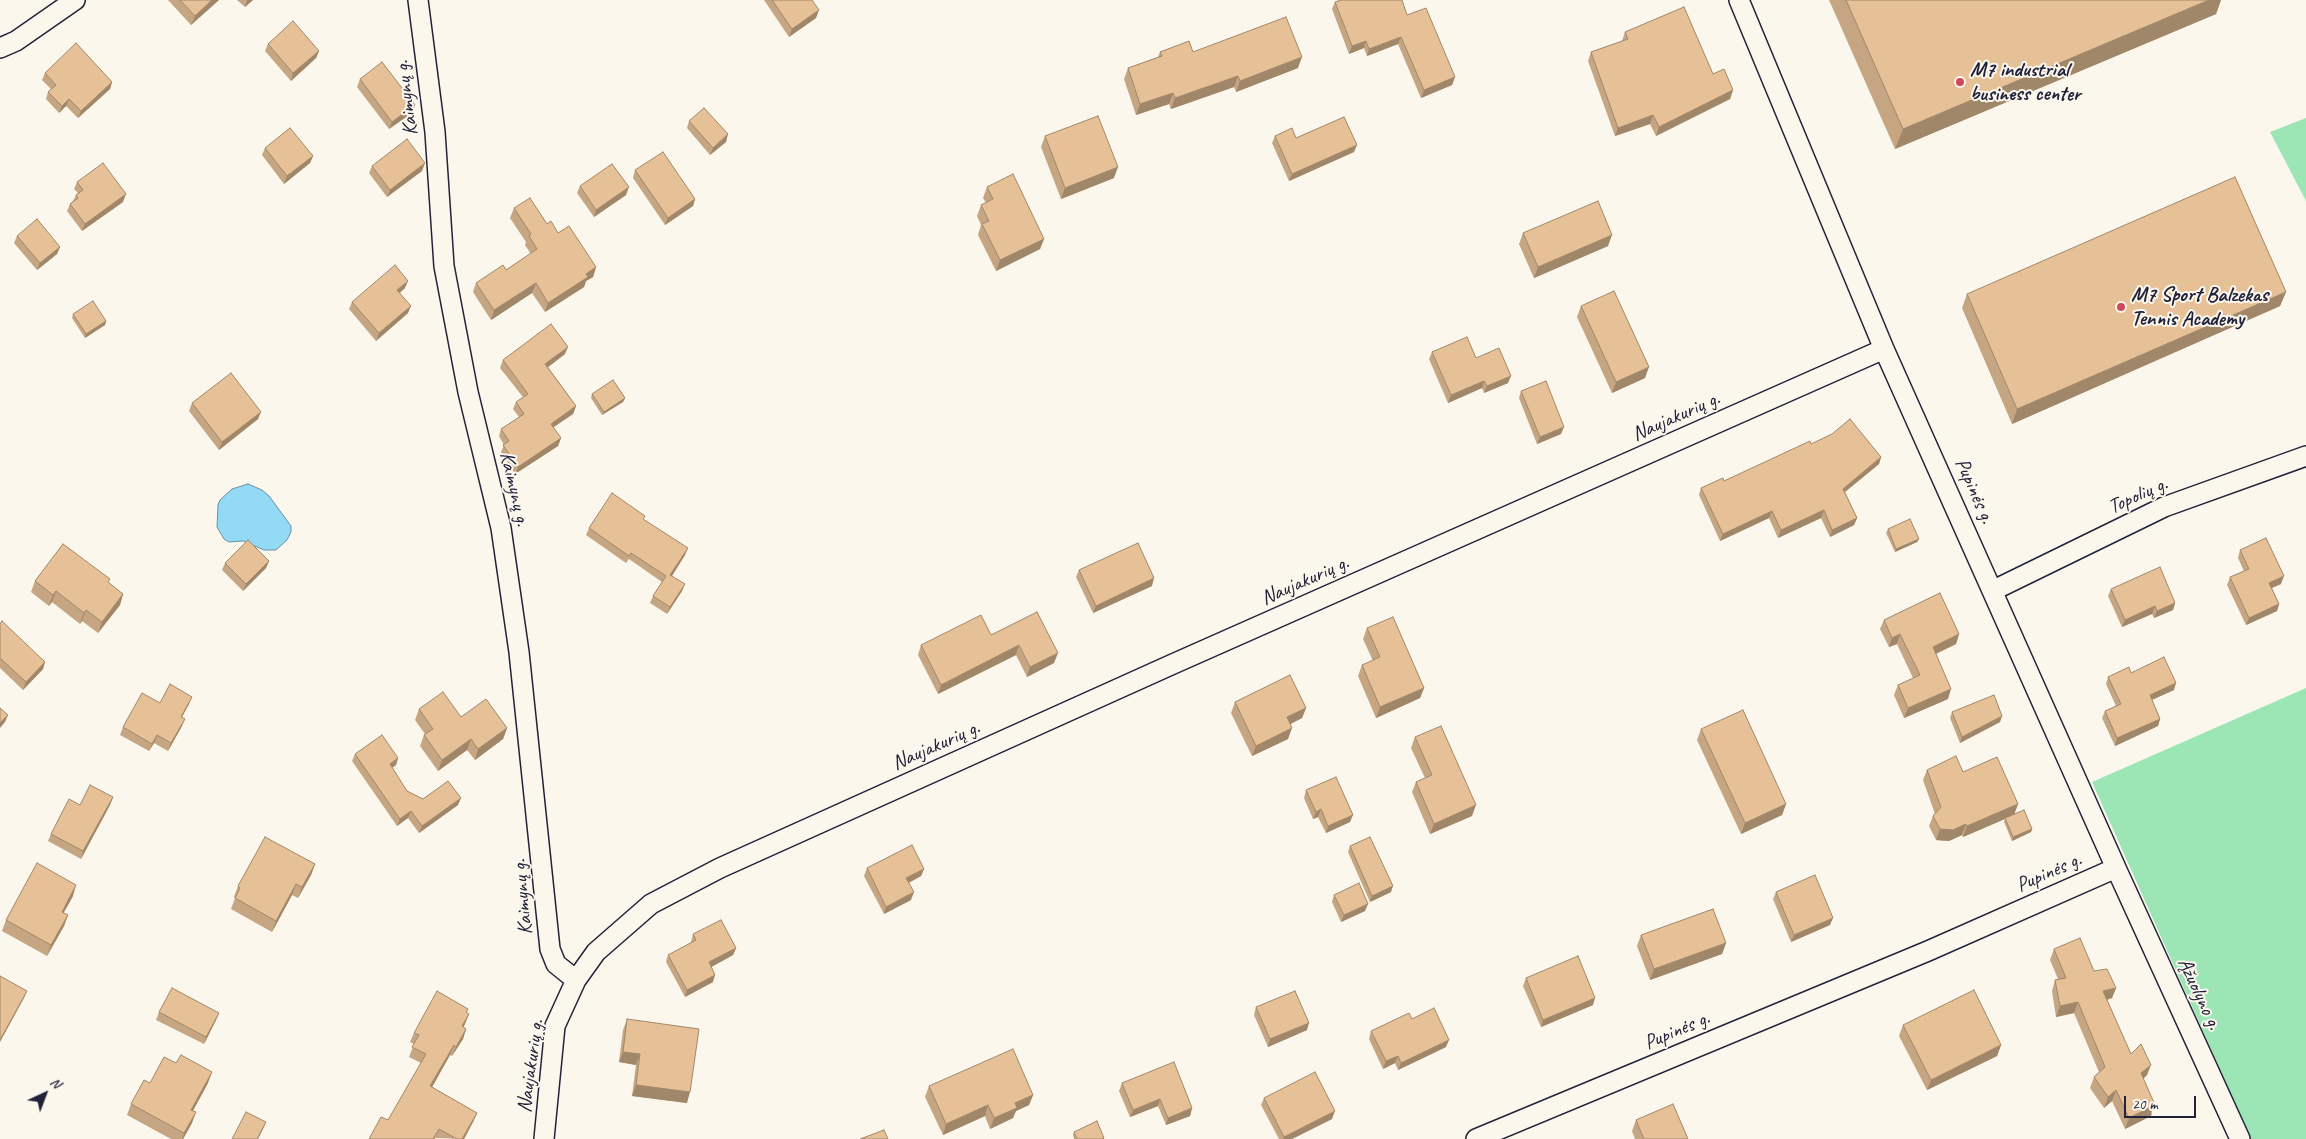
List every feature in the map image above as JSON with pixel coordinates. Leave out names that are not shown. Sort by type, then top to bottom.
[{"type":"street","points":[[0,48],[22,37],[75,0]]},
{"type":"street","name":"Kaimynų g.","points":[[418,0],[434,132],[444,266],[468,392],[500,522],[519,652],[550,949],[556,964],[576,980]]},
{"type":"street","points":[[1739,0],[1884,349]]},
{"type":"street","name":"Naujakurių g.","points":[[544,1139],[555,1026],[576,980],[596,952],[651,904],[720,868],[1173,664],[1884,349]]},
{"type":"street","name":"Pupinės g.","points":[[1476,1139],[1920,955],[2116,868],[1994,590],[1884,349]]},
{"type":"street","name":"Topolių g.","points":[[1994,590],[2164,507],[2306,456]]},
{"type":"street","name":"Ąžuolyno g.","points":[[2116,868],[2240,1139]]},
{"type":"green space","points":[[2306,118],[2306,201],[2270,132]]},
{"type":"green space","points":[[2306,688],[2306,1139],[2251,1139],[2092,782]]},
{"type":"water","points":[[248,484],[262,490],[269,496],[291,526],[291,532],[287,540],[276,550],[264,550],[243,541],[229,542],[224,539],[217,527],[220,500],[232,489]]},
{"type":"building","points":[[180,0],[212,0],[195,16]]},
{"type":"building","points":[[772,0],[812,0],[819,10],[792,29]]},
{"type":"building","points":[[1341,0],[1402,0],[1407,15],[1426,8],[1455,77],[1424,90],[1401,37],[1369,49],[1366,41],[1352,46],[1335,2]]},
{"type":"building","name":"M7 industrial business center","points":[[1846,0],[2209,0],[1903,129]]},
{"type":"building","points":[[1684,7],[1713,74],[1724,69],[1733,90],[1659,127],[1653,115],[1618,128],[1591,52],[1628,39],[1625,32]]},
{"type":"building","points":[[1286,17],[1302,57],[1240,81],[1238,76],[1175,98],[1173,93],[1140,104],[1128,68],[1162,56],[1160,52],[1189,41],[1193,52]]},
{"type":"building","points":[[293,21],[319,51],[293,73],[268,44]]},
{"type":"building","points":[[76,43],[112,82],[81,111],[69,99],[62,106],[48,92],[56,85],[45,73]]},
{"type":"building","points":[[382,62],[415,105],[392,122],[360,79]]},
{"type":"building","points":[[704,108],[728,134],[713,148],[689,121]]},
{"type":"building","points":[[1098,116],[1118,167],[1065,188],[1045,136]]},
{"type":"building","points":[[1344,117],[1357,145],[1292,174],[1275,136],[1292,128],[1296,138]]},
{"type":"building","points":[[290,128],[313,156],[287,176],[265,148]]},
{"type":"building","points":[[407,139],[425,163],[390,190],[372,166]]},
{"type":"building","points":[[663,152],[695,199],[668,218],[635,170]]},
{"type":"building","points":[[103,163],[126,194],[85,224],[70,204],[78,198],[76,195],[83,190],[77,182]]},
{"type":"building","points":[[612,164],[629,187],[596,210],[580,186]]},
{"type":"building","points":[[1013,174],[1044,239],[1000,260],[982,224],[989,221],[981,205],[993,199],[987,187]]},
{"type":"building","name":"M7 Sport Balzekas Tennis Academy","points":[[2235,177],[2286,292],[2017,409],[1967,294]]},
{"type":"building","points":[[530,198],[547,224],[551,221],[558,233],[569,226],[596,267],[586,274],[588,277],[548,303],[536,283],[494,310],[476,283],[503,265],[506,270],[537,249],[529,236],[531,234],[514,208]]},
{"type":"building","points":[[1598,201],[1612,235],[1538,267],[1523,233]]},
{"type":"building","points":[[37,219],[60,247],[40,263],[17,236]]},
{"type":"building","points":[[395,265],[408,281],[397,290],[411,306],[379,333],[352,302]]},
{"type":"building","points":[[1614,291],[1649,367],[1616,382],[1581,306]]},
{"type":"building","points":[[93,301],[106,321],[86,334],[73,314]]},
{"type":"building","points":[[551,324],[568,347],[545,364],[576,406],[551,424],[561,438],[518,467],[503,445],[509,441],[501,429],[524,414],[516,402],[528,394],[503,360]]},
{"type":"building","points":[[1467,337],[1476,358],[1499,348],[1511,376],[1487,386],[1484,381],[1451,395],[1432,352]]},
{"type":"building","points":[[231,373],[261,412],[222,442],[192,403]]},
{"type":"building","points":[[613,380],[625,398],[604,412],[592,394]]},
{"type":"building","points":[[1546,381],[1564,427],[1540,437],[1521,391]]},
{"type":"building","points":[[1850,419],[1881,457],[1843,489],[1857,518],[1832,530],[1824,510],[1781,530],[1772,511],[1723,534],[1701,488],[1723,478],[1724,481],[1810,441],[1811,444],[1832,434]]},
{"type":"building","points":[[612,493],[645,516],[643,519],[688,548],[670,575],[685,584],[670,607],[653,596],[666,576],[631,553],[629,556],[589,528]]},
{"type":"building","points":[[1910,519],[1919,539],[1896,549],[1888,529]]},
{"type":"building","points":[[2266,538],[2284,576],[2269,583],[2279,604],[2249,618],[2230,577],[2249,569],[2240,550]]},
{"type":"building","points":[[248,540],[269,561],[246,584],[225,563]]},
{"type":"building","points":[[1138,543],[1154,578],[1096,606],[1079,570]]},
{"type":"building","points":[[63,544],[110,579],[108,582],[123,594],[102,622],[86,610],[84,613],[56,591],[53,595],[35,581]]},
{"type":"building","points":[[2160,567],[2175,603],[2157,611],[2155,606],[2125,620],[2111,589]]},
{"type":"building","points":[[1940,593],[1959,634],[1933,647],[1951,689],[1908,708],[1898,685],[1920,675],[1900,634],[1892,638],[1884,620]]},
{"type":"building","points":[[1037,612],[1058,653],[1030,667],[1019,645],[941,685],[921,645],[981,615],[991,635]]},
{"type":"building","points":[[1393,617],[1424,688],[1380,707],[1362,665],[1380,657],[1367,628]]},
{"type":"building","points":[[2,621],[45,662],[26,682],[0,659],[0,624]]},
{"type":"building","points":[[2164,657],[2176,683],[2150,695],[2160,719],[2117,738],[2105,711],[2121,704],[2108,677],[2129,667],[2131,673]]},
{"type":"building","points":[[1290,675],[1306,708],[1287,717],[1292,728],[1256,746],[1235,702]]},
{"type":"building","points":[[170,684],[192,697],[181,717],[185,719],[171,743],[157,735],[152,744],[123,727],[142,693],[160,703]]},
{"type":"building","points":[[443,692],[461,717],[486,699],[507,728],[478,749],[471,739],[442,760],[424,735],[433,729],[419,709]]},
{"type":"building","points":[[1994,695],[2002,716],[1962,737],[1952,712]]},
{"type":"building","points":[[0,708],[8,715],[0,723]]},
{"type":"building","points":[[1743,710],[1786,804],[1745,823],[1701,729]]},
{"type":"building","points":[[1441,726],[1476,805],[1434,824],[1416,782],[1432,775],[1415,737]]},
{"type":"building","points":[[382,735],[398,758],[390,764],[407,791],[423,799],[448,781],[461,798],[422,826],[411,811],[400,819],[355,754]]},
{"type":"building","points":[[1956,756],[1963,772],[1997,757],[2018,804],[1967,826],[1966,824],[1953,830],[1940,829],[1933,816],[1941,807],[1927,770]]},
{"type":"building","points":[[1336,777],[1353,815],[1328,826],[1321,809],[1316,812],[1306,790]]},
{"type":"building","points":[[90,785],[113,797],[83,851],[51,834],[69,799],[80,805]]},
{"type":"building","points":[[2024,810],[2032,829],[2013,837],[2005,818]]},
{"type":"building","points":[[265,837],[315,864],[302,887],[296,884],[276,921],[235,898],[240,888],[238,886]]},
{"type":"building","points":[[1370,837],[1393,886],[1372,896],[1350,846]]},
{"type":"building","points":[[912,845],[924,869],[906,878],[914,892],[886,907],[867,868]]},
{"type":"building","points":[[37,863],[76,885],[62,912],[68,915],[51,945],[6,920]]},
{"type":"building","points":[[1815,875],[1833,918],[1794,935],[1776,892]]},
{"type":"building","points":[[1359,883],[1368,904],[1344,915],[1334,895]]},
{"type":"building","points":[[1713,909],[1726,943],[1654,969],[1641,935]]},
{"type":"building","points":[[721,920],[736,948],[709,962],[715,975],[687,990],[668,955],[696,940],[693,934]]},
{"type":"building","points":[[2080,938],[2094,971],[2107,969],[2116,988],[2103,991],[2131,1054],[2141,1044],[2151,1065],[2141,1073],[2155,1105],[2129,1118],[2116,1090],[2108,1097],[2094,1077],[2105,1067],[2078,1002],[2060,1006],[2055,980],[2066,978],[2054,949]]},
{"type":"building","points":[[1578,956],[1595,998],[1543,1020],[1526,978]]},
{"type":"building","points":[[0,976],[27,991],[0,1040]]},
{"type":"building","points":[[172,988],[219,1013],[206,1037],[159,1012]]},
{"type":"building","points":[[1974,990],[2001,1045],[1931,1080],[1903,1025]]},
{"type":"building","points":[[437,991],[468,1009],[466,1012],[469,1014],[462,1026],[466,1029],[456,1047],[454,1045],[430,1086],[477,1113],[462,1139],[457,1139],[439,1129],[433,1139],[369,1139],[381,1117],[388,1120],[426,1054],[412,1047],[419,1035],[414,1033]]},
{"type":"building","points":[[1295,991],[1309,1023],[1270,1039],[1256,1007]]},
{"type":"building","points":[[1434,1008],[1449,1040],[1401,1063],[1398,1056],[1386,1061],[1371,1031],[1409,1013],[1412,1019]]},
{"type":"building","points":[[627,1019],[699,1029],[690,1092],[636,1085],[640,1054],[623,1052]]},
{"type":"building","points":[[1013,1049],[1033,1095],[1015,1103],[1017,1108],[994,1118],[988,1105],[946,1124],[929,1086]]},
{"type":"building","points":[[181,1055],[212,1072],[191,1110],[196,1112],[184,1133],[131,1104],[144,1080],[150,1083],[164,1057],[176,1063]]},
{"type":"building","points":[[1174,1062],[1192,1108],[1168,1118],[1160,1099],[1133,1110],[1122,1083]]},
{"type":"building","points":[[1315,1072],[1335,1111],[1284,1137],[1264,1098]]},
{"type":"building","points":[[1673,1104],[1688,1139],[1644,1139],[1636,1120]]},
{"type":"building","points":[[246,1112],[266,1122],[257,1139],[232,1139]]},
{"type":"building","points":[[1097,1121],[1104,1138],[1077,1139],[1074,1132]]},
{"type":"building","points":[[884,1130],[888,1139],[860,1139]]},
{"type":"place","name":"M7 industrial business center","points":[[1960,82]]},
{"type":"place","name":"M7 Sport Balzekas Tennis Academy","points":[[2121,307]]}]
